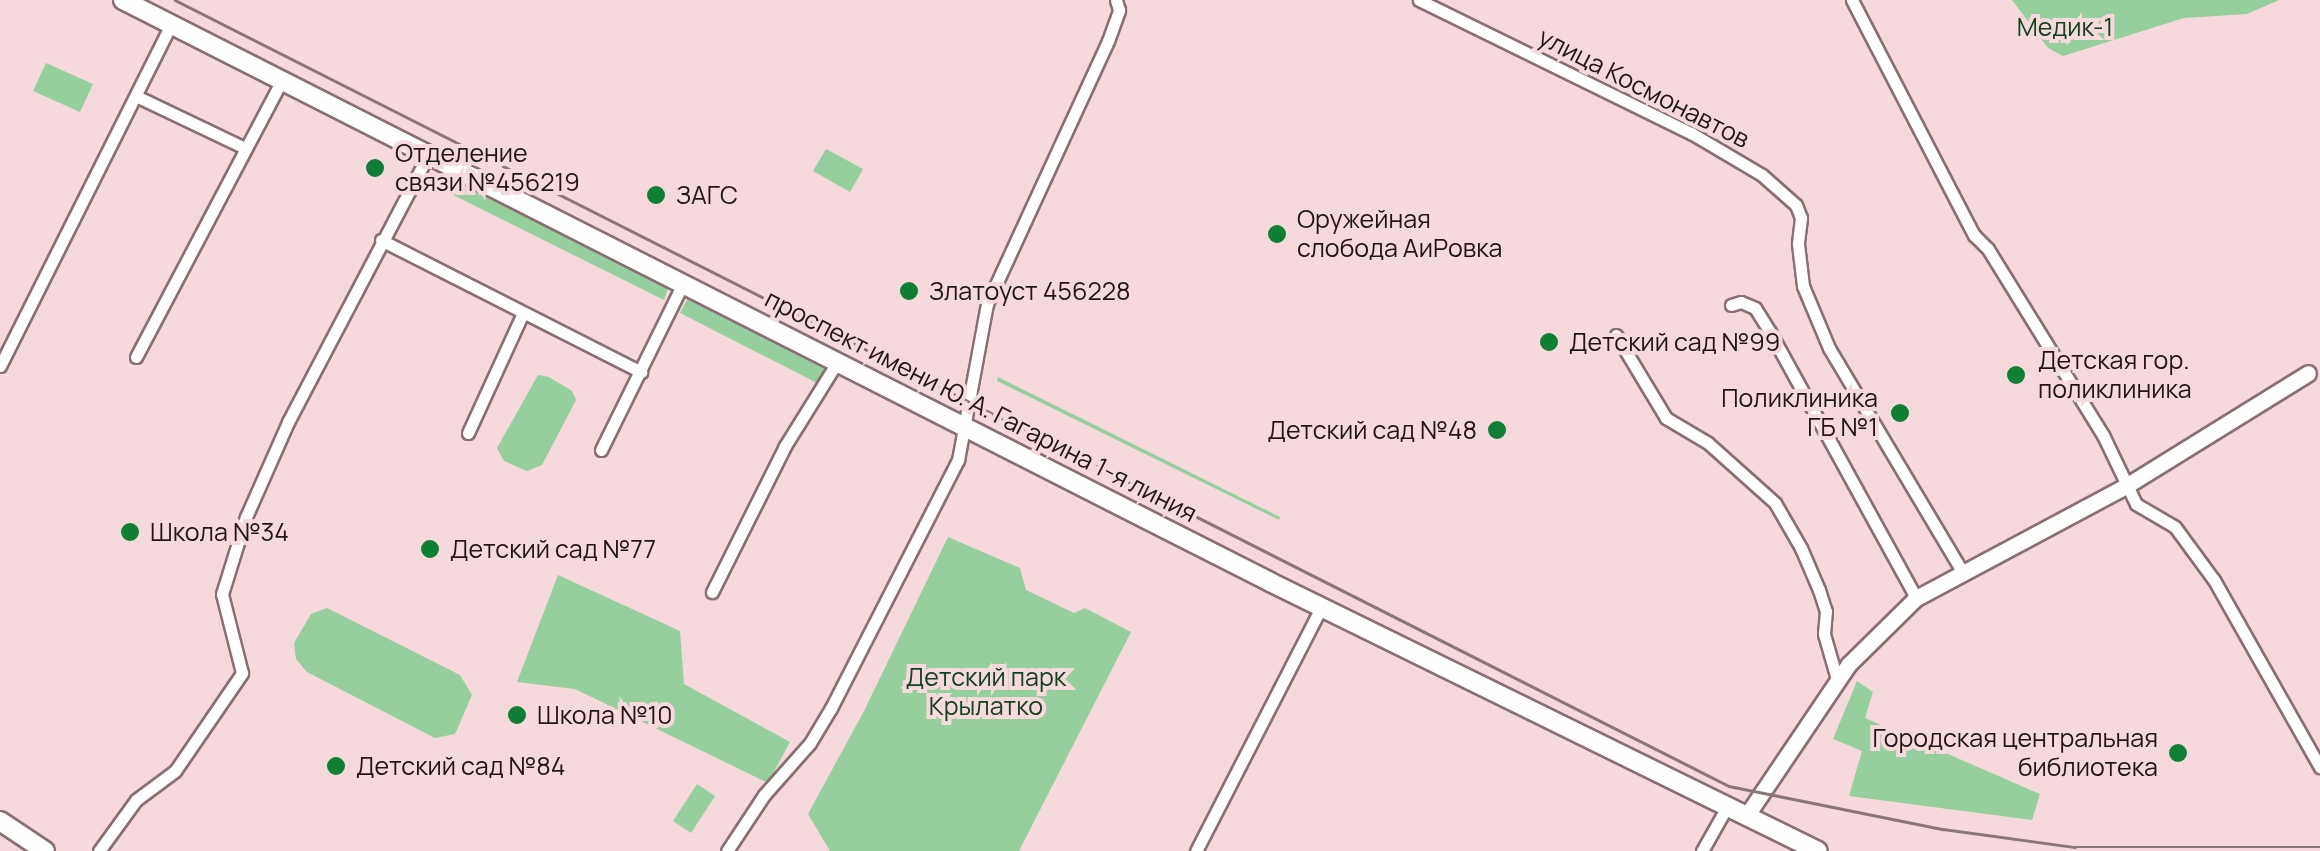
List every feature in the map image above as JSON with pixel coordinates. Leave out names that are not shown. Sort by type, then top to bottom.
[{"type":"main road","name":"проспект имени Ю. А. Гагарина 1-я линия","points":[[123,0],[1322,606],[1818,851]]},
{"type":"main road","points":[[0,821],[45,851]]},
{"type":"street","points":[[726,851],[764,795],[810,743],[832,708],[958,460],[987,304],[1108,42],[1118,10],[1116,0]]},
{"type":"street","name":"улица Космонавтов","points":[[1420,0],[1691,133],[1762,175],[1796,205],[1802,218],[1798,244],[1804,286],[1829,348],[1962,571]]},
{"type":"street","points":[[1852,0],[1974,235],[1988,249],[2104,436],[2136,504],[2175,527],[2214,580],[2320,767]]},
{"type":"street","points":[[0,366],[171,24]]},
{"type":"street","points":[[136,357],[281,82]]},
{"type":"street","points":[[136,96],[245,148]]},
{"type":"street","points":[[99,851],[136,800],[176,771],[238,682],[242,673],[224,613],[225,578],[288,422],[428,155]]},
{"type":"street","points":[[381,240],[640,372]]},
{"type":"street","points":[[602,450],[684,281]]},
{"type":"street","points":[[1731,305],[1741,302],[1755,308],[1916,598]]},
{"type":"street","points":[[468,433],[523,314]]},
{"type":"street","points":[[1616,335],[1666,418],[1708,443],[1775,504],[1802,548],[1819,590],[1826,610],[1824,634],[1837,680]]},
{"type":"street","points":[[712,592],[785,446],[838,362]]},
{"type":"street","points":[[1747,815],[1837,680],[1869,640],[1916,598],[2126,486],[2308,373]]},
{"type":"street","points":[[1196,851],[1322,606]]},
{"type":"street","points":[[1702,851],[1728,805]]},
{"type":"green space","name":"Медик-1","points":[[2012,0],[2279,0],[2247,14],[2184,18],[2063,56],[2048,48]]},
{"type":"green space","points":[[46,63],[93,84],[80,112],[33,91]]},
{"type":"green space","points":[[826,149],[863,169],[850,192],[813,171]]},
{"type":"green space","points":[[445,177],[669,286],[664,300],[439,188]]},
{"type":"green space","points":[[688,298],[830,369],[821,385],[680,313]]},
{"type":"green space","points":[[538,375],[572,391],[576,400],[542,465],[527,471],[504,461],[497,448]]},
{"type":"green space","points":[[998,377],[1280,517],[1279,520],[997,381]]},
{"type":"green space","name":"Детский парк Крылатко","points":[[948,537],[1020,568],[1026,590],[1074,613],[1085,608],[1131,632],[1019,851],[830,851],[808,814],[864,711]]},
{"type":"green space","points":[[558,575],[680,631],[684,684],[790,742],[768,783],[575,689],[517,682]]},
{"type":"green space","points":[[327,608],[460,675],[472,695],[455,734],[435,738],[307,672],[296,659],[294,643],[311,614]]},
{"type":"green space","points":[[1857,681],[1873,692],[1865,718],[2040,794],[2032,820],[1849,796],[1862,751],[1833,739]]},
{"type":"green space","points":[[697,784],[715,796],[691,833],[673,821]]},
{"type":"tram line","points":[[175,0],[1729,786],[1943,829],[2075,847],[2320,847]]},
{"type":"place","name":"Отделение связи №456219","points":[[375,168]]},
{"type":"place","name":"ЗАГС","points":[[656,195]]},
{"type":"place","name":"Оружейная слобода АиРовка","points":[[1277,234]]},
{"type":"place","name":"Златоуст 456228","points":[[909,291]]},
{"type":"place","name":"Детский сад №99","points":[[1549,342]]},
{"type":"place","name":"Детская гор. поликлиника","points":[[2016,375]]},
{"type":"place","name":"Поликлиника ГБ №1","points":[[1900,413]]},
{"type":"place","name":"Детский сад №48","points":[[1497,430]]},
{"type":"place","name":"Школа №34","points":[[130,532]]},
{"type":"place","name":"Детский сад №77","points":[[430,549]]},
{"type":"place","name":"Школа №10","points":[[517,715]]},
{"type":"place","name":"Городская центральная библиотека","points":[[2178,753]]},
{"type":"place","name":"Детский сад №84","points":[[336,766]]}]
